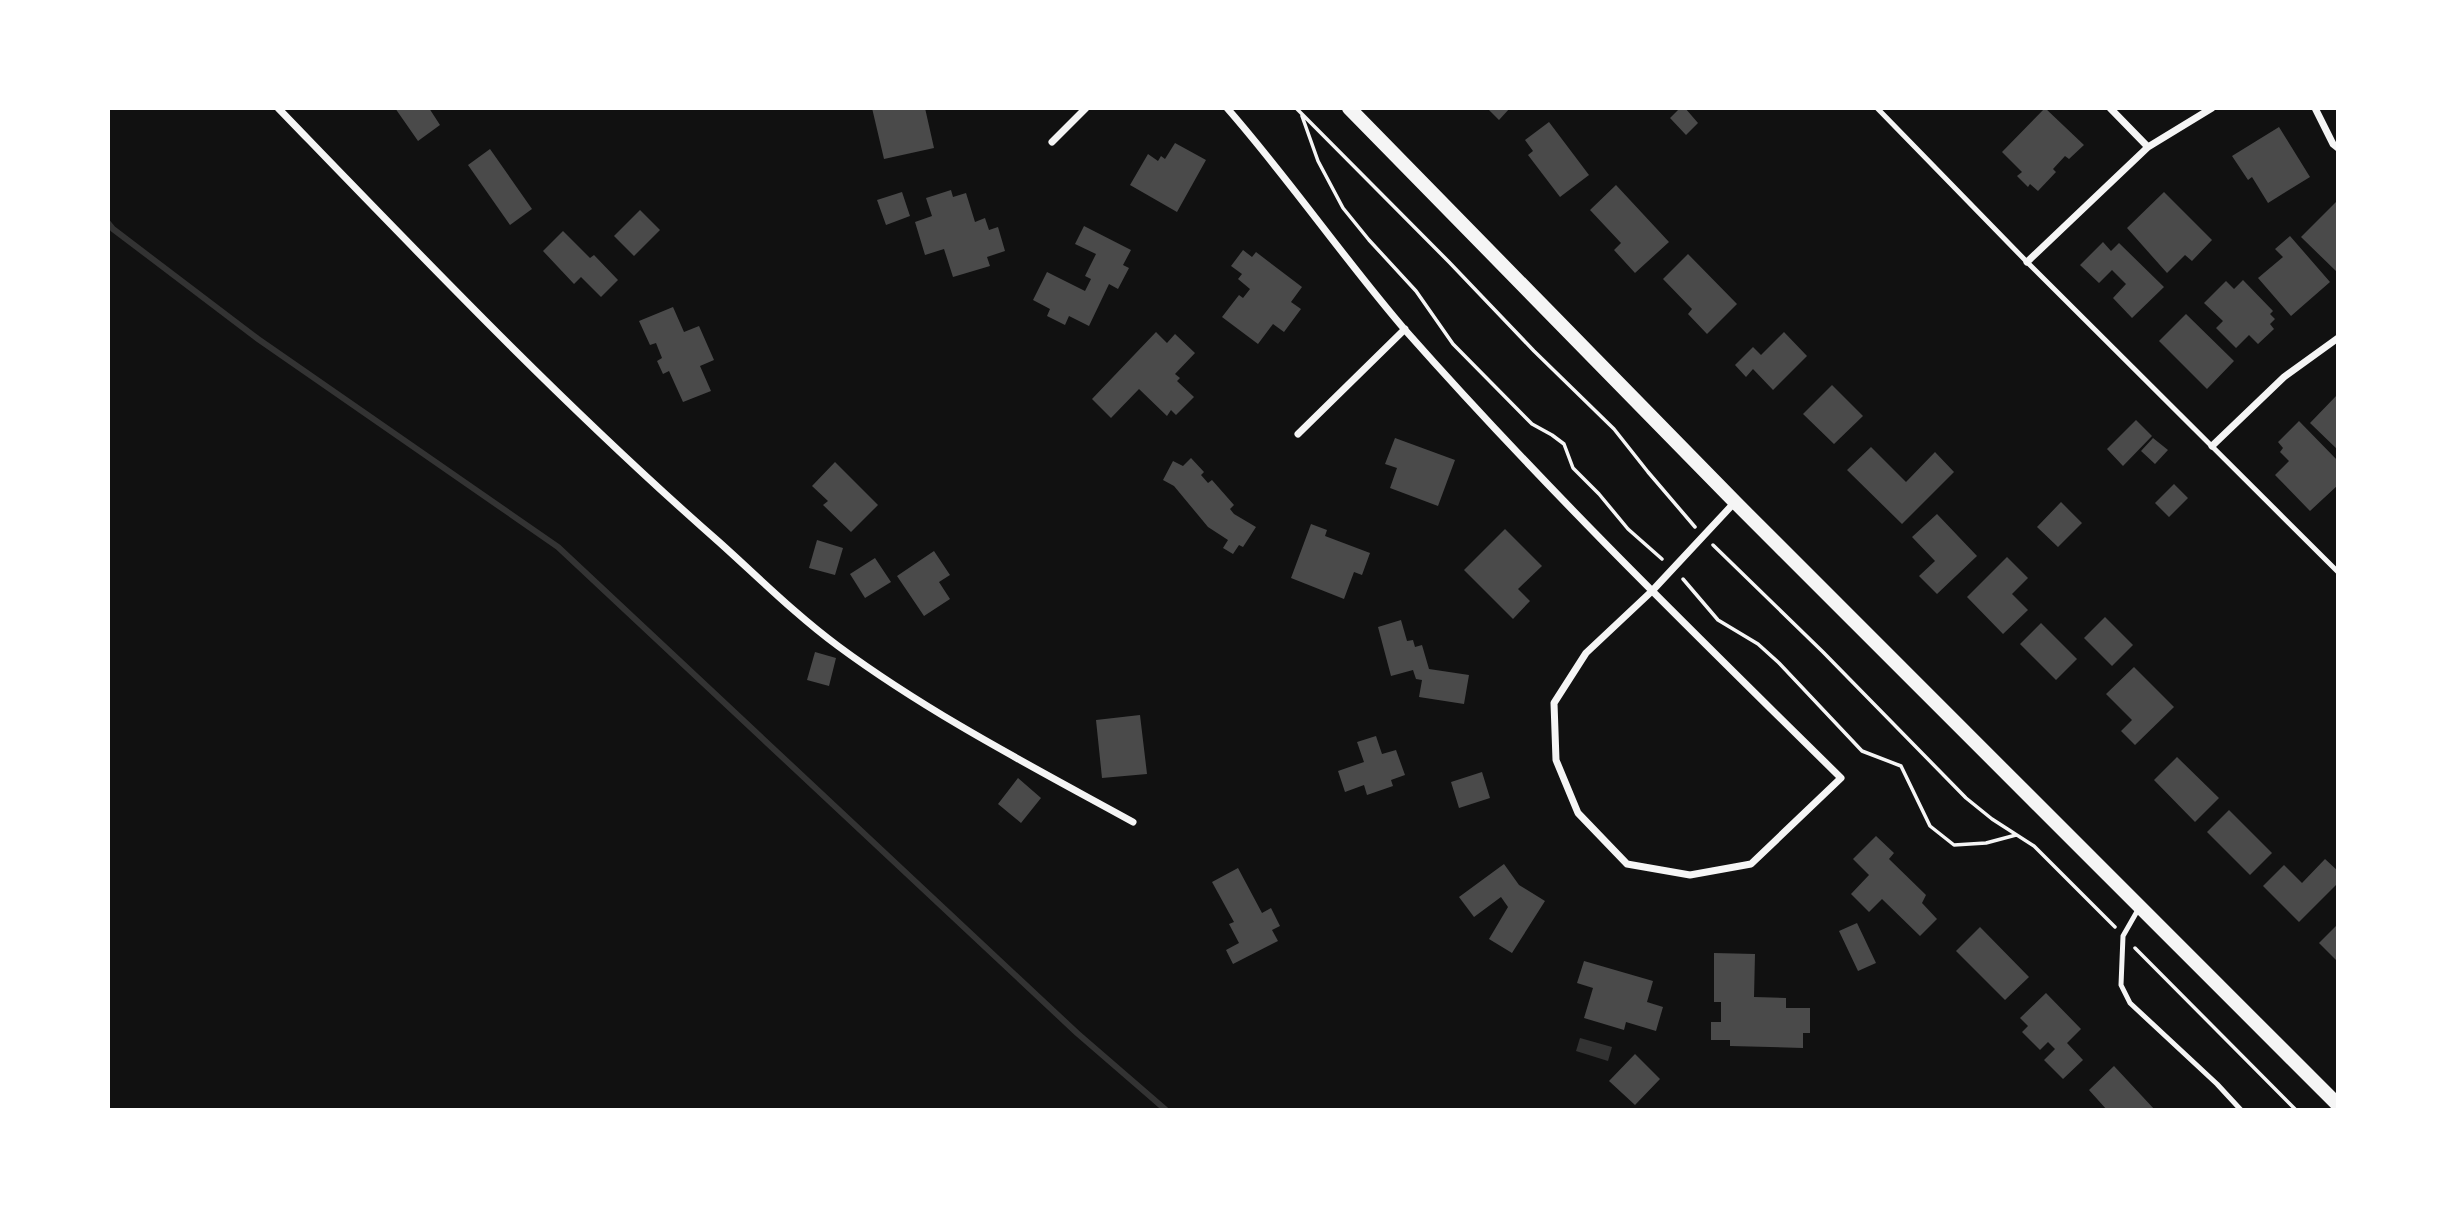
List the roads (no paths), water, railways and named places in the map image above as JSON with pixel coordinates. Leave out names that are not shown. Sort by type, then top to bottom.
[{"type":"main road","points":[[1349,108],[1735,502],[2337,1105]]},
{"type":"street","points":[[278,108],[460,296],[580,414],[684,511],[836,645],[915,699],[1133,822]]},
{"type":"street","points":[[1052,142],[1086,108]]},
{"type":"street","points":[[1227,108],[1405,329],[1652,591],[1841,778],[1751,864],[1690,875],[1627,864],[1578,813],[1556,760],[1554,703],[1586,653],[1652,591],[1735,502]]},
{"type":"street","points":[[2110,108],[2148,147]]},
{"type":"street","points":[[2027,262],[2148,147],[2212,108]]},
{"type":"street","points":[[2315,108],[2337,148]]},
{"type":"street","points":[[1298,434],[1405,329]]},
{"type":"street","points":[[2212,446],[2284,377],[2337,338]]},
{"type":"lane","points":[[1877,108],[2337,572]]},
{"type":"lane","points":[[2140,905],[2123,936],[2121,985],[2130,1003],[2241,1110]]},
{"type":"waterway","points":[[108,223],[258,339],[558,547],[1077,1033],[1166,1110]]}]
